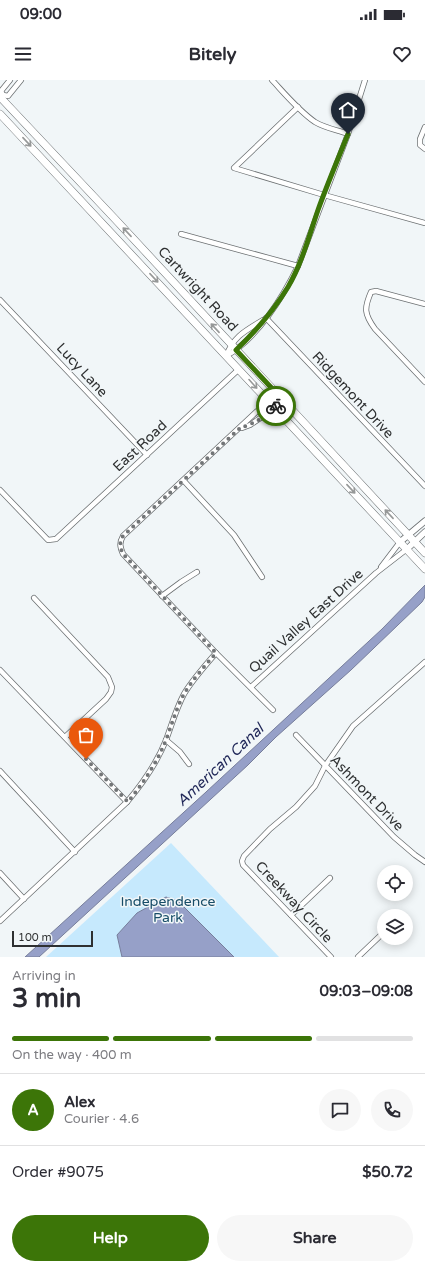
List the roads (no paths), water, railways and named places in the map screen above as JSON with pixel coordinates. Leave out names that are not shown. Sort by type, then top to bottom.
[{"type":"main road","name":"Cartwright Road","points":[[1,97],[425,553]]},
{"type":"main road","name":"Cartwright Road","points":[[0,114],[425,569]]},
{"type":"main road","points":[[107,228],[115,219]]},
{"type":"main road","points":[[341,478],[349,471]]},
{"type":"street","points":[[10,80],[1,91],[1,97],[8,96],[21,80]]},
{"type":"street","points":[[272,80],[298,107],[315,121],[324,126],[348,134]]},
{"type":"street","points":[[226,356],[236,350],[251,336],[266,318],[277,304],[298,266],[348,134],[365,80]]},
{"type":"street","points":[[298,107],[234,168],[324,196],[425,223]]},
{"type":"street","points":[[425,127],[420,139],[420,145],[425,149]]},
{"type":"street","points":[[181,234],[298,266]]},
{"type":"street","points":[[425,304],[376,291],[371,292],[365,305],[366,314],[375,329],[425,382]]},
{"type":"street","name":"Lucy Lane","points":[[0,300],[147,455]]},
{"type":"street","points":[[226,356],[230,344],[248,329],[266,318]]},
{"type":"street","name":"Ridgemont Drive","points":[[266,318],[425,486]]},
{"type":"street","name":"East Road","points":[[0,490],[48,540],[56,539],[239,369]]},
{"type":"street","points":[[273,710],[216,653],[123,554],[120,547],[120,541],[123,536],[184,481],[268,401],[280,397]]},
{"type":"street","points":[[240,428],[250,425],[275,408],[280,397]]},
{"type":"street","points":[[184,481],[234,535],[262,577]]},
{"type":"street","name":"Quail Valley East Drive","points":[[376,573],[400,542],[425,521]]},
{"type":"street","name":"Quail Valley East Drive","points":[[251,687],[376,573],[407,550],[425,532]]},
{"type":"street","points":[[162,596],[197,572]]},
{"type":"street","points":[[34,598],[108,677],[112,687],[111,692],[106,699],[65,737]]},
{"type":"street","points":[[0,921],[128,802],[143,783],[156,762],[184,694],[197,675],[216,653]]},
{"type":"street","points":[[325,766],[353,726],[425,662]]},
{"type":"street","points":[[0,670],[128,802]]},
{"type":"street","name":"Ashmont Drive","points":[[296,735],[394,837],[425,862]]},
{"type":"street","points":[[166,740],[180,752],[189,764]]},
{"type":"street","name":"Creekway Circle","points":[[325,766],[315,786],[296,807],[244,856],[242,861],[243,865],[331,957]]},
{"type":"street","points":[[0,771],[75,852]]},
{"type":"street","points":[[0,873],[24,899]]},
{"type":"street","points":[[291,915],[330,878]]},
{"type":"street","points":[[358,957],[377,939]]},
{"type":"water label","name":"American Canal","points":[[220,765]]},
{"type":"park label","name":"Independence Park","points":[[168,910]]}]
